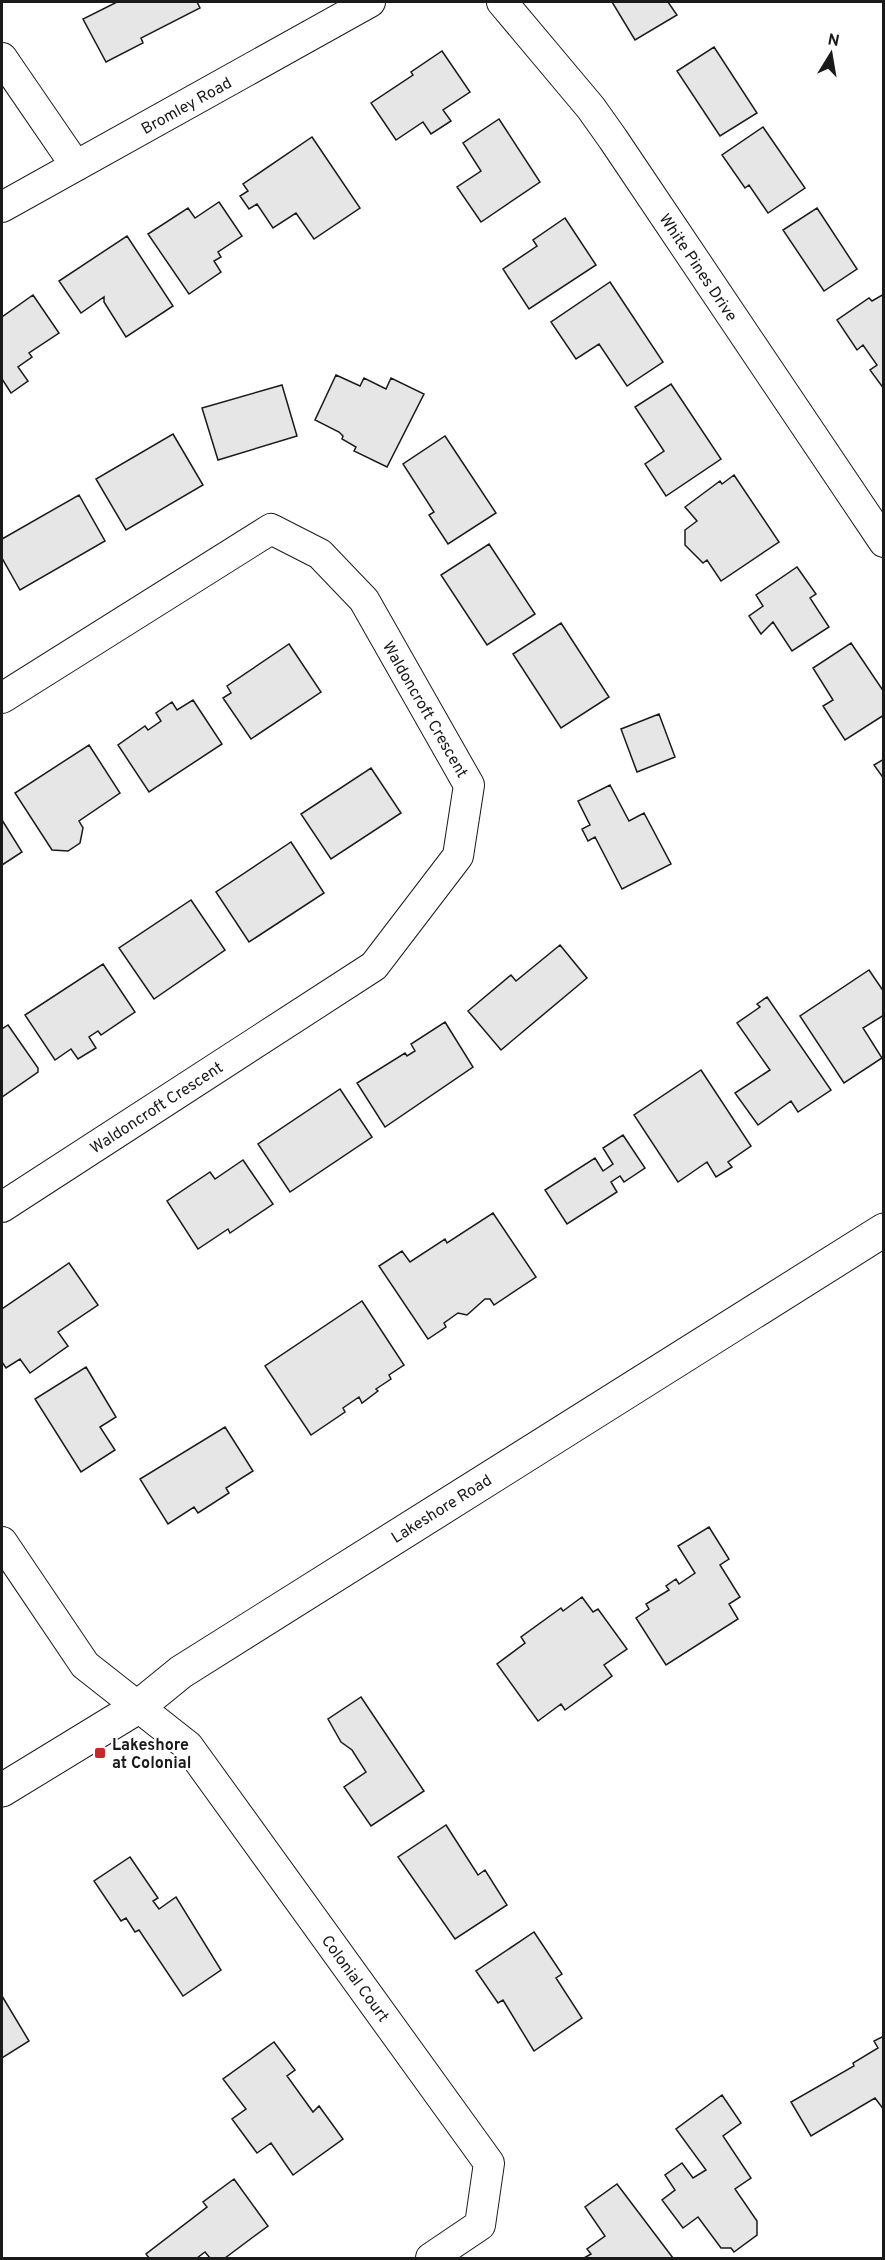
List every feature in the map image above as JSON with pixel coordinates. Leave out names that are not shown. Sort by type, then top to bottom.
[{"type":"main road","name":"Lakeshore Road","points":[[2,1790],[138,1707],[181,1672],[884,1230]]},
{"type":"street","name":"Bromley Road","points":[[2,207],[370,2]]},
{"type":"street","name":"White Pines Drive","points":[[502,2],[591,108],[613,139],[884,542]]},
{"type":"street","points":[[2,58],[76,166]]},
{"type":"street","name":"Waldoncroft Crescent","points":[[2,698],[271,529],[320,554],[364,600],[469,785],[458,856],[374,966],[2,1208]]},
{"type":"street","name":"Colonial Court","points":[[2,1542],[85,1665],[188,1746],[489,2163],[480,2225],[431,2259]]},
{"type":"building","points":[[117,2],[197,2],[200,8],[141,38],[143,43],[106,62],[83,19]]},
{"type":"building","points":[[612,2],[668,2],[677,15],[635,40]]},
{"type":"building","points":[[714,47],[757,113],[720,136],[677,71]]},
{"type":"building","points":[[442,51],[470,92],[443,110],[451,121],[431,134],[423,122],[396,140],[371,103],[413,75],[411,72]]},
{"type":"building","points":[[499,119],[540,182],[481,222],[457,187],[481,171],[463,143]]},
{"type":"building","points":[[763,127],[805,188],[768,213],[749,185],[745,188],[722,155]]},
{"type":"building","points":[[312,137],[360,208],[314,239],[296,213],[273,228],[257,204],[249,209],[240,196],[248,191],[243,184]]},
{"type":"building","points":[[219,202],[242,236],[218,252],[221,257],[214,261],[221,272],[189,294],[148,234],[188,208],[195,218]]},
{"type":"building","points":[[817,208],[857,269],[824,291],[783,230]]},
{"type":"building","points":[[565,218],[596,265],[529,309],[503,269],[537,246],[533,240]]},
{"type":"building","points":[[127,236],[173,306],[126,337],[104,302],[104,297],[81,313],[59,281]]},
{"type":"building","points":[[610,282],[663,362],[627,386],[599,344],[576,359],[551,322]]},
{"type":"building","points":[[884,294],[884,389],[870,370],[877,365],[863,345],[857,350],[837,320],[869,298],[872,301]]},
{"type":"building","points":[[33,295],[59,333],[29,353],[32,357],[18,367],[28,381],[11,393],[2,379],[2,317]]},
{"type":"building","points":[[336,375],[360,386],[364,378],[386,389],[391,378],[424,394],[387,467],[354,451],[356,447],[342,439],[343,436],[339,432],[315,420]]},
{"type":"building","points":[[671,384],[721,459],[666,496],[645,464],[664,451],[635,407]]},
{"type":"building","points":[[282,385],[297,436],[218,460],[202,408]]},
{"type":"building","points":[[173,434],[203,485],[126,530],[96,479]]},
{"type":"building","points":[[445,436],[496,513],[448,544],[429,515],[434,512],[403,464]]},
{"type":"building","points":[[734,475],[779,542],[721,581],[707,560],[703,563],[685,545],[685,530],[697,521],[685,507],[720,481],[722,484]]},
{"type":"building","points":[[79,495],[105,541],[20,590],[2,558],[2,539]]},
{"type":"building","points":[[489,544],[535,614],[487,645],[441,575]]},
{"type":"building","points":[[797,567],[816,594],[810,598],[829,627],[792,651],[773,622],[761,634],[749,616],[763,606],[756,595]]},
{"type":"building","points":[[561,623],[609,697],[561,728],[513,654]]},
{"type":"building","points":[[851,643],[884,692],[884,715],[845,740],[823,706],[833,700],[813,668]]},
{"type":"building","points":[[289,644],[321,692],[251,739],[223,698],[231,693],[227,686]]},
{"type":"building","points":[[193,700],[222,744],[149,792],[118,745],[145,726],[148,730],[161,721],[156,713],[172,702],[177,710]]},
{"type":"building","points":[[659,714],[675,757],[637,772],[621,729]]},
{"type":"building","points":[[89,745],[120,793],[79,821],[83,828],[80,843],[68,851],[52,850],[15,793]]},
{"type":"building","points":[[884,759],[884,779],[874,765]]},
{"type":"building","points":[[371,768],[401,813],[331,859],[301,814]]},
{"type":"building","points":[[610,785],[629,821],[644,813],[671,864],[622,889],[595,837],[588,841],[582,829],[590,825],[578,801]]},
{"type":"building","points":[[2,820],[22,852],[2,865]]},
{"type":"building","points":[[291,842],[324,893],[249,942],[216,892]]},
{"type":"building","points":[[191,900],[225,950],[154,999],[119,948]]},
{"type":"building","points":[[560,945],[587,978],[501,1050],[468,1011],[511,975],[516,981]]},
{"type":"building","points":[[103,964],[135,1012],[101,1035],[98,1031],[89,1037],[96,1048],[78,1059],[71,1049],[55,1060],[25,1015]]},
{"type":"building","points":[[869,970],[884,992],[884,1015],[863,1028],[882,1058],[844,1083],[800,1016]]},
{"type":"building","points":[[767,997],[831,1090],[798,1112],[791,1101],[758,1125],[735,1093],[770,1070],[737,1023],[760,1007],[757,1004]]},
{"type":"building","points":[[445,1022],[473,1067],[385,1127],[357,1083],[405,1053],[407,1056],[415,1051],[411,1044]]},
{"type":"building","points":[[8,1025],[38,1068],[38,1072],[2,1097],[2,1029]]},
{"type":"building","points":[[701,1070],[751,1146],[728,1162],[732,1167],[716,1177],[707,1162],[678,1182],[634,1115]]},
{"type":"building","points":[[340,1089],[372,1137],[290,1192],[258,1144]]},
{"type":"building","points":[[623,1135],[645,1168],[624,1182],[620,1176],[611,1182],[617,1192],[567,1224],[545,1190],[595,1158],[603,1171],[613,1164],[603,1148]]},
{"type":"building","points":[[243,1160],[273,1204],[230,1233],[228,1229],[198,1249],[167,1201],[210,1172],[215,1179]]},
{"type":"building","points":[[493,1213],[536,1277],[494,1305],[490,1299],[485,1299],[467,1315],[458,1313],[444,1323],[446,1327],[428,1339],[379,1266],[402,1251],[410,1262],[445,1239],[447,1243]]},
{"type":"building","points":[[69,1263],[98,1305],[58,1332],[68,1346],[30,1373],[20,1359],[6,1368],[2,1362],[2,1309]]},
{"type":"building","points":[[362,1301],[404,1365],[389,1375],[391,1379],[376,1389],[378,1391],[362,1403],[359,1397],[343,1408],[345,1412],[311,1435],[265,1366]]},
{"type":"building","points":[[86,1367],[116,1417],[100,1427],[115,1450],[81,1472],[35,1399]]},
{"type":"building","points":[[225,1427],[253,1471],[226,1488],[229,1493],[198,1513],[194,1507],[168,1524],[140,1479]]},
{"type":"building","points":[[709,1527],[729,1559],[720,1565],[740,1597],[729,1604],[738,1619],[666,1665],[636,1618],[649,1609],[646,1604],[669,1590],[666,1586],[676,1579],[679,1584],[695,1573],[678,1546]]},
{"type":"building","points":[[582,1597],[593,1612],[598,1609],[627,1649],[604,1665],[612,1676],[565,1710],[561,1704],[538,1721],[497,1664],[525,1643],[521,1637],[561,1608],[563,1611]]},
{"type":"building","points":[[361,1697],[424,1791],[371,1826],[344,1787],[366,1772],[352,1750],[341,1742],[328,1719]]},
{"type":"building","points":[[446,1825],[478,1875],[485,1870],[507,1905],[455,1939],[398,1857]]},
{"type":"building","points":[[130,1857],[158,1898],[153,1901],[159,1909],[176,1897],[221,1970],[183,1996],[139,1930],[135,1932],[126,1918],[121,1921],[94,1881]]},
{"type":"building","points":[[534,1932],[562,1974],[556,1978],[582,2018],[534,2051],[503,2000],[498,2003],[476,1971]]},
{"type":"building","points":[[2,1996],[29,2041],[2,2058]]},
{"type":"building","points":[[884,2036],[884,2110],[875,2098],[811,2136],[791,2102],[854,2066],[853,2063],[878,2048],[874,2041]]},
{"type":"building","points":[[274,2042],[295,2070],[287,2076],[313,2112],[319,2106],[343,2139],[293,2175],[271,2143],[257,2153],[232,2119],[246,2109],[223,2079]]},
{"type":"building","points":[[722,2095],[741,2123],[723,2136],[751,2178],[735,2189],[757,2221],[757,2235],[734,2252],[731,2248],[721,2248],[698,2217],[683,2228],[662,2200],[675,2190],[665,2175],[682,2163],[693,2178],[706,2170],[676,2129]]},
{"type":"building","points":[[234,2179],[268,2226],[225,2258],[210,2258],[205,2252],[197,2258],[149,2258],[146,2254],[207,2207],[203,2202]]},
{"type":"building","points":[[617,2184],[673,2258],[584,2258],[591,2254],[587,2249],[605,2236],[585,2207]]},
{"type":"place","name":"Lakeshore at Colonial","points":[[100,1753]]}]
